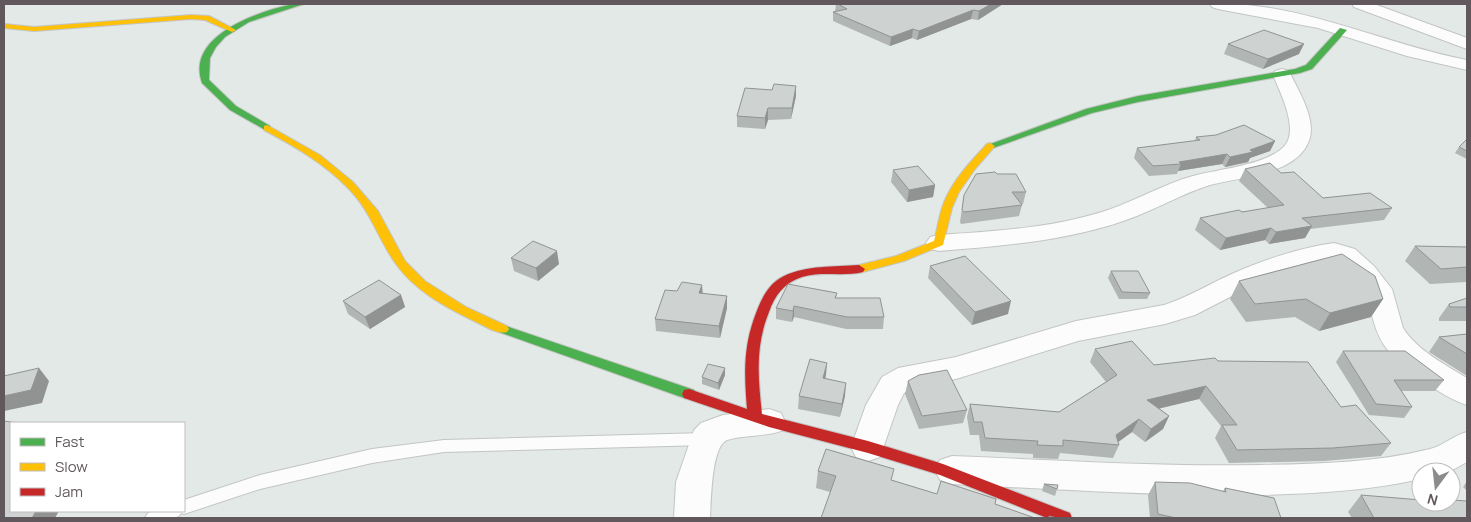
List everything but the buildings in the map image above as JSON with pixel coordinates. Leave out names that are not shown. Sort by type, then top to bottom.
[{"type":"street","points":[[301,4],[270,12],[222,36],[206,58],[205,81],[214,92],[235,108],[316,154],[338,171],[372,209],[402,263],[425,285],[462,311],[489,324],[762,419],[868,447],[943,470],[1064,518]]},
{"type":"street","points":[[1218,4],[1282,14],[1425,55],[1467,64]]},
{"type":"street","points":[[1360,4],[1467,44]]},
{"type":"street","points":[[4,26],[34,29],[206,18],[232,30]]},
{"type":"street","points":[[939,243],[944,228],[947,206],[969,168],[992,144],[1089,112],[1138,99],[1282,75],[1308,67],[1343,30]]},
{"type":"street","points":[[762,419],[750,344],[765,304],[782,281],[793,274],[813,270],[859,269],[902,260],[939,243],[989,239],[1106,219],[1200,180],[1279,160],[1291,152],[1298,142],[1299,116],[1282,75]]},
{"type":"street","points":[[868,447],[882,405],[893,385],[909,376],[956,368],[1076,331],[1165,314],[1185,308],[1245,278],[1318,253],[1334,251],[1346,255],[1366,272],[1378,289],[1389,329],[1396,340],[1414,358],[1467,393]]},
{"type":"street","points":[[692,518],[693,482],[706,439],[713,432],[723,428],[762,419]]},
{"type":"street","points":[[943,470],[1196,481],[1314,479],[1388,472],[1440,461],[1467,445]]},
{"type":"lane","points":[[185,507],[260,482],[372,456],[444,446],[706,439]]},
{"type":"lane","points":[[154,518],[170,512]]},
{"type":"traffic: fast","points":[[267,128],[233,108],[205,81],[205,61],[213,46],[234,27],[275,10],[301,4]]},
{"type":"traffic: fast","points":[[990,146],[1089,111],[1138,99],[1297,71],[1309,67],[1343,30]]},
{"type":"traffic: fast","points":[[503,329],[689,394]]},
{"type":"traffic: slow","points":[[4,26],[34,29],[191,17],[206,18],[232,30]]},
{"type":"traffic: slow","points":[[267,128],[317,157],[360,194],[378,219],[401,263],[421,283],[462,310],[503,329]]},
{"type":"traffic: slow","points":[[859,269],[900,259],[939,243],[947,208],[954,192],[990,146]]},
{"type":"traffic: jam","points":[[755,417],[751,374],[752,349],[758,323],[771,294],[786,279],[799,274],[816,271],[859,269]]},
{"type":"traffic: jam","points":[[689,394],[769,422],[868,447],[943,470],[1064,518]]}]
